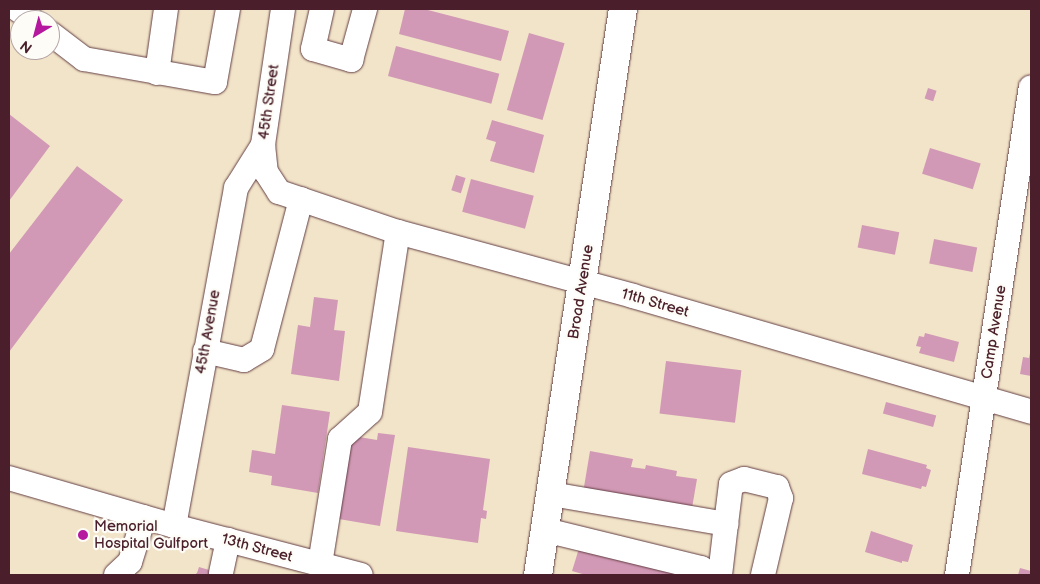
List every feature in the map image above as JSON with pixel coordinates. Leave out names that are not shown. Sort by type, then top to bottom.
[{"type":"main road","name":"Broad Avenue","points":[[538,575],[623,9]]},
{"type":"street","points":[[157,73],[166,9]]},
{"type":"street","points":[[60,41],[84,59],[214,82],[228,9]]},
{"type":"street","points":[[283,10],[320,15],[314,49],[352,60],[364,9]]},
{"type":"street","name":"45th Street","points":[[283,10],[263,145],[266,172],[290,196]]},
{"type":"street","name":"Camp Avenue","points":[[957,575],[1031,88]]},
{"type":"street","name":"45th Avenue","points":[[174,526],[236,188],[263,145]]},
{"type":"street","points":[[205,351],[244,360],[262,350],[290,196]]},
{"type":"street","name":"11th Street","points":[[290,196],[398,232],[583,283],[1031,412]]},
{"type":"street","points":[[320,564],[340,439],[370,412],[398,232]]},
{"type":"street","name":"13th Street","points":[[9,478],[174,526],[361,575]]},
{"type":"street","points":[[720,575],[730,484],[744,479],[777,487],[780,498],[763,575]]},
{"type":"street","points":[[551,494],[726,524]]},
{"type":"street","points":[[116,575],[130,562],[144,517]]},
{"type":"street","points":[[545,530],[701,568],[710,575]]},
{"type":"street","points":[[221,573],[228,540]]},
{"type":"building","points":[[405,9],[424,9],[509,31],[501,61],[399,34]]},
{"type":"building","points":[[529,33],[565,43],[543,120],[507,110]]},
{"type":"building","points":[[396,46],[499,74],[491,104],[388,76]]},
{"type":"building","points":[[928,88],[937,91],[933,101],[925,98]]},
{"type":"building","points":[[9,114],[50,146],[9,201]]},
{"type":"building","points":[[492,120],[544,135],[534,173],[490,161],[496,142],[486,139]]},
{"type":"building","points":[[930,148],[981,163],[973,189],[922,174]]},
{"type":"building","points":[[77,166],[123,200],[9,352],[9,254]]},
{"type":"building","points":[[456,175],[466,178],[461,193],[451,190]]},
{"type":"building","points":[[471,179],[534,196],[525,229],[462,212]]},
{"type":"building","points":[[862,225],[899,232],[895,255],[858,248]]},
{"type":"building","points":[[934,239],[977,247],[972,272],[929,264]]},
{"type":"building","points":[[314,297],[338,300],[334,330],[345,331],[339,381],[291,374],[298,325],[310,327]]},
{"type":"building","points":[[925,333],[959,342],[954,362],[919,353],[921,347],[916,346],[919,336],[924,337]]},
{"type":"building","points":[[1030,353],[1031,376],[1020,374],[1023,357],[1029,358]]},
{"type":"building","points":[[666,361],[741,370],[735,423],[660,414]]},
{"type":"building","points":[[886,402],[936,415],[933,427],[883,414]]},
{"type":"building","points":[[282,405],[330,412],[318,493],[271,485],[272,476],[249,472],[252,450],[275,454]]},
{"type":"building","points":[[378,433],[395,435],[380,526],[333,518],[347,435],[377,440]]},
{"type":"building","points":[[408,447],[490,459],[483,510],[487,511],[486,519],[481,518],[478,543],[396,531]]},
{"type":"building","points":[[868,449],[927,465],[926,468],[931,470],[926,487],[922,486],[921,489],[862,474]]},
{"type":"building","points":[[590,451],[633,459],[631,467],[645,469],[646,465],[677,471],[676,476],[697,479],[692,508],[583,493]]},
{"type":"building","points":[[871,531],[913,545],[908,562],[902,561],[902,563],[865,552]]},
{"type":"building","points":[[581,542],[693,575],[586,575],[572,571]]},
{"type":"building","points":[[199,567],[226,575],[194,575]]},
{"type":"building","points":[[1020,568],[1031,571],[1031,575],[1018,575]]},
{"type":"place","name":"Memorial Hospital Gulfport","points":[[83,535]]}]
